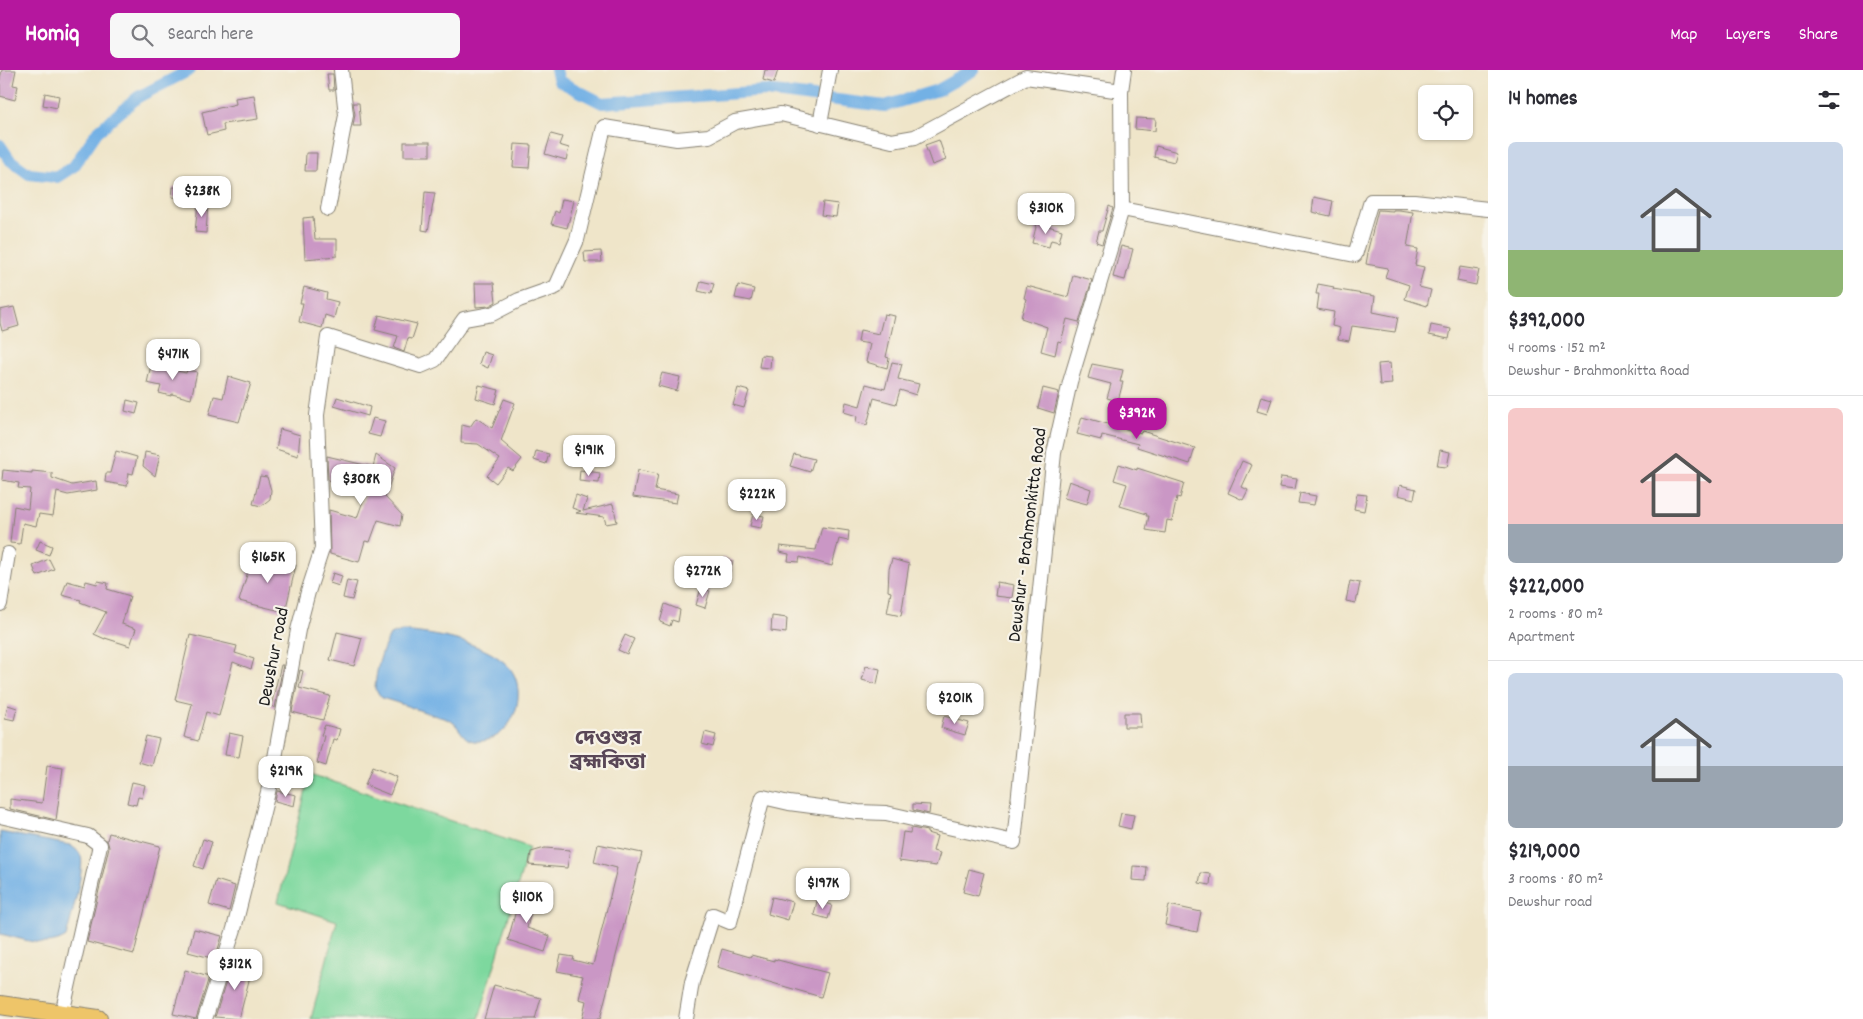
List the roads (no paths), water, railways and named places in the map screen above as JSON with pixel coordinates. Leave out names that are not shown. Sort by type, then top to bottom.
[{"type":"main road","points":[[0,1005],[98,1019]]},
{"type":"street","points":[[328,209],[346,116],[340,70]]},
{"type":"street","name":"Dewshur - Brahmonkitta Road","points":[[686,1019],[692,982],[713,915],[730,922],[763,798],[858,812],[886,813],[1014,842],[1054,453],[1070,382],[1122,209],[1121,91],[1124,70]]},
{"type":"street","points":[[830,75],[820,124],[892,141],[915,137],[1026,77],[1121,91]]},
{"type":"street","name":"Dewshur road","points":[[205,1019],[234,929],[269,790],[298,630],[322,549],[317,414],[328,337],[421,366],[435,360],[464,319],[492,314],[519,300],[556,287],[576,240],[604,127],[677,140],[710,136],[735,122],[781,114],[820,124]]},
{"type":"street","points":[[1122,209],[1355,255],[1371,201],[1414,201],[1488,209]]},
{"type":"street","points":[[0,604],[8,554]]},
{"type":"street","points":[[0,816],[88,836],[100,845],[62,1014]]},
{"type":"water","points":[[402,631],[428,634],[471,644],[496,656],[506,664],[514,674],[518,686],[518,700],[515,713],[509,724],[500,734],[488,740],[470,740],[449,720],[382,698],[375,689],[380,661],[390,635]]},
{"type":"water","points":[[0,832],[70,845],[80,854],[81,872],[66,937],[51,943],[42,943],[0,934]]},
{"type":"waterway","points":[[0,145],[10,160],[29,174],[57,177],[74,166],[97,132],[138,97],[190,70]]},
{"type":"waterway","points":[[556,70],[559,81],[602,103],[766,91],[885,106],[938,90],[974,70]]},
{"type":"district","name":"দেওশুর ব্রহ্মকিত্তা","points":[[608,752]]}]
